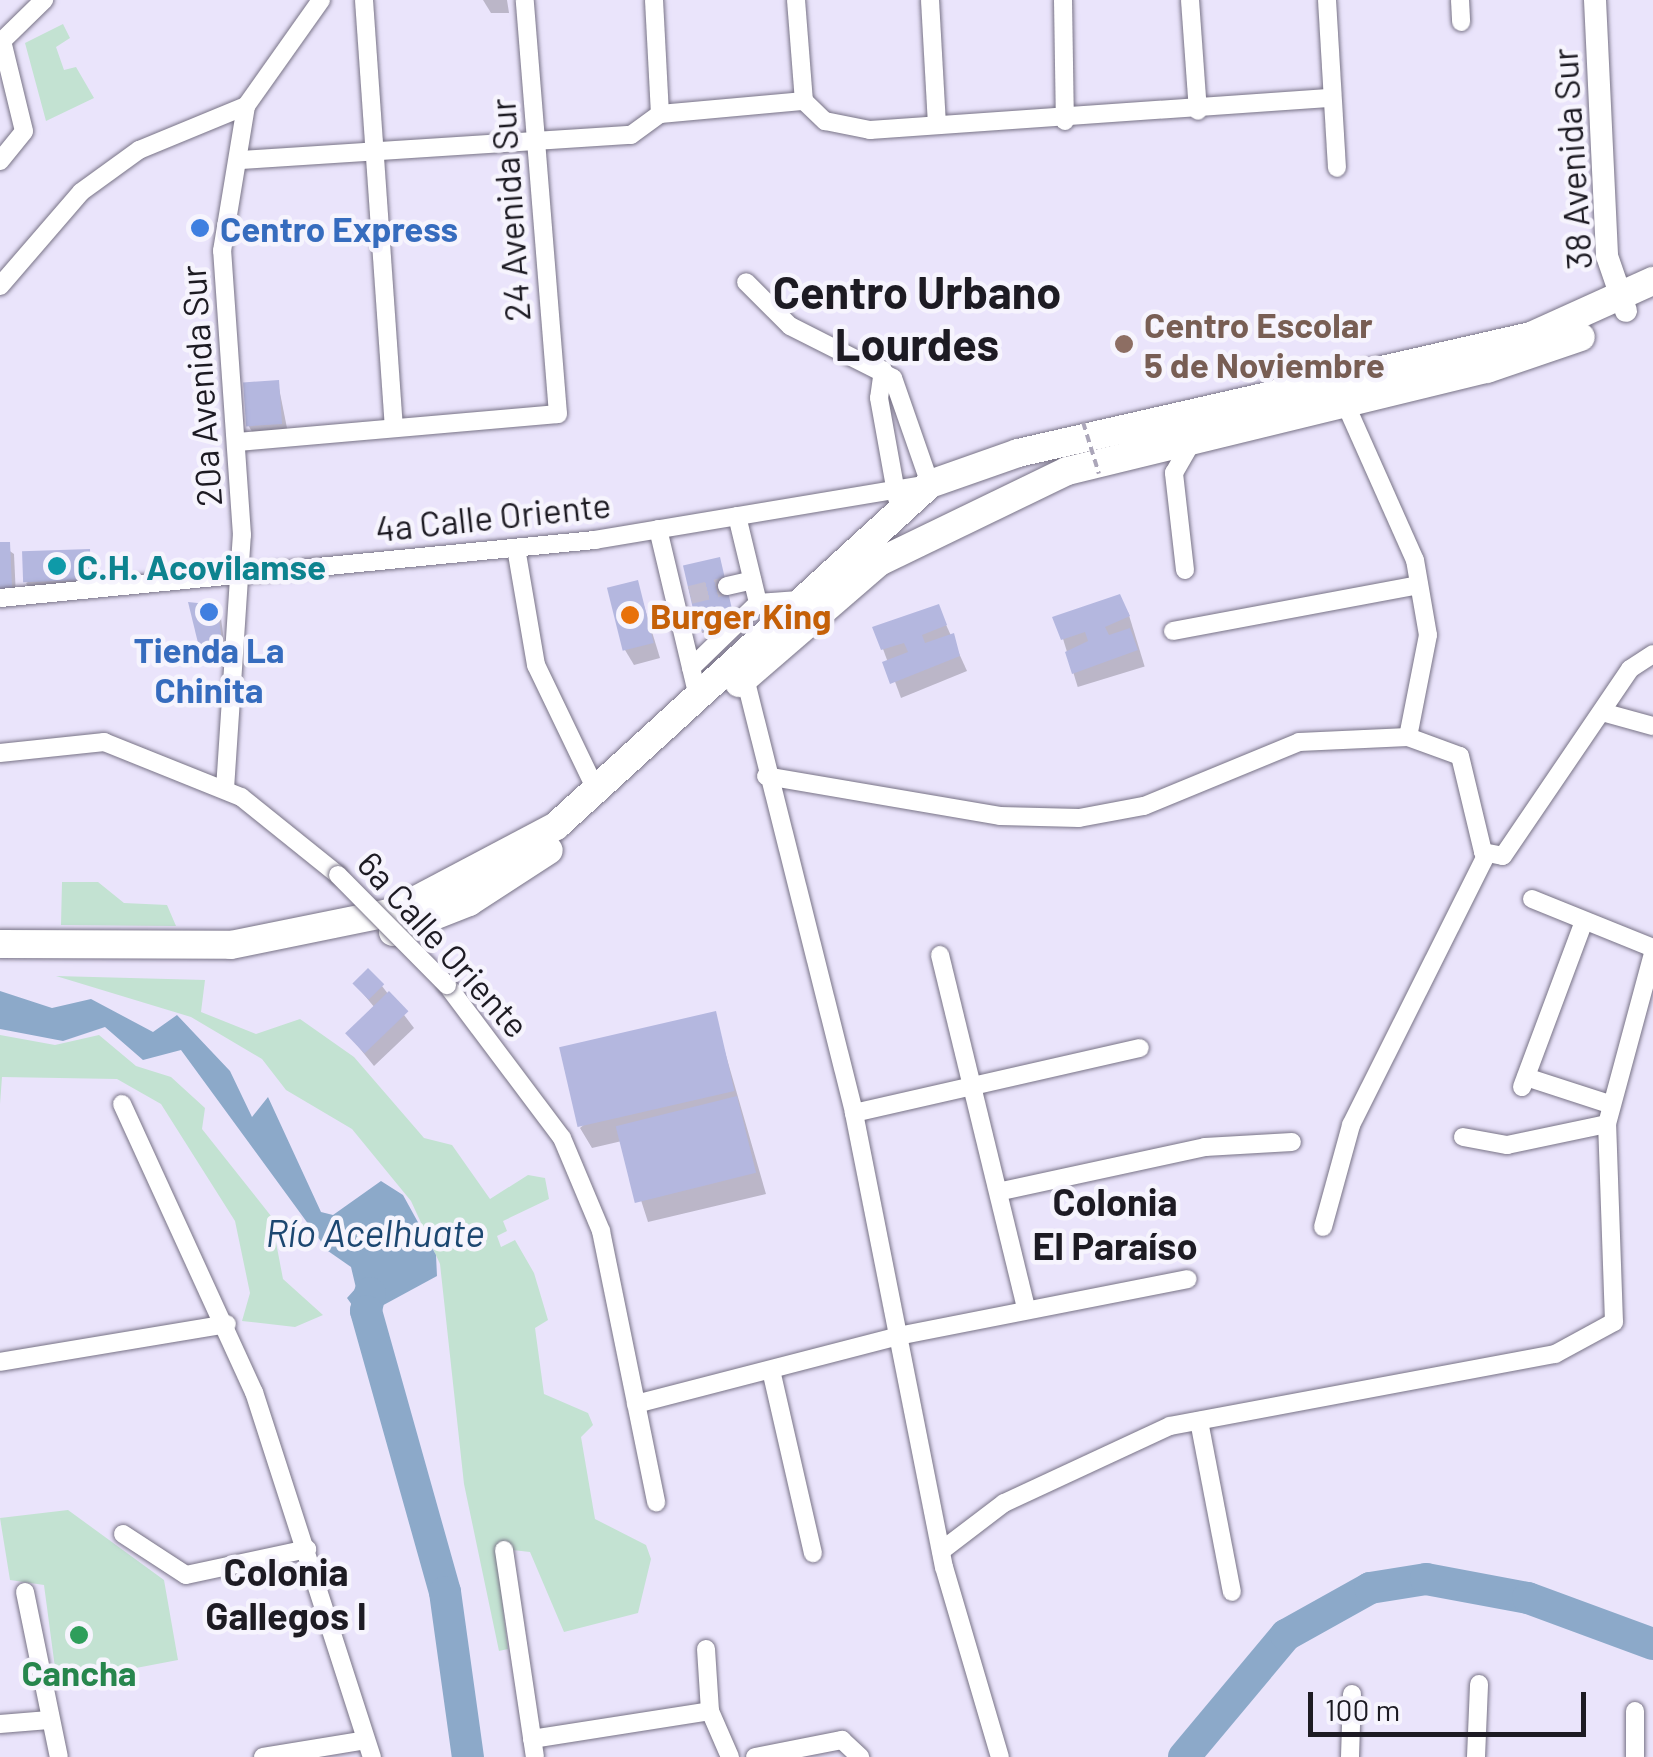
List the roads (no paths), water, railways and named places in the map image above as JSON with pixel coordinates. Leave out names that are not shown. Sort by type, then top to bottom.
[{"type":"highway","points":[[1581,337],[1653,282]]},
{"type":"highway","points":[[0,944],[231,945],[350,926],[476,876],[597,792],[799,600],[897,497],[1007,456],[1531,336],[1653,299]]},
{"type":"highway","points":[[0,961],[222,963],[315,951],[423,921],[552,849],[835,594],[933,532],[1140,447],[1345,403],[1581,337],[1653,299]]},
{"type":"highway","points":[[930,484],[944,510],[933,532]]},
{"type":"main road","name":"38 Avenida Sur","points":[[1595,0],[1607,256],[1623,305]]},
{"type":"street","points":[[0,162],[24,131],[2,41],[44,0]]},
{"type":"street","points":[[0,286],[81,192],[139,150],[246,106],[321,0]]},
{"type":"street","points":[[238,442],[394,428],[364,0]]},
{"type":"street","name":"24 Avenida Sur","points":[[394,428],[558,414],[525,0]]},
{"type":"street","points":[[654,0],[660,114]]},
{"type":"street","points":[[796,0],[804,101],[825,121],[864,130],[1066,121],[1332,98]]},
{"type":"street","points":[[930,0],[937,126]]},
{"type":"street","points":[[1063,0],[1066,121]]},
{"type":"street","points":[[1190,0],[1198,111]]},
{"type":"street","points":[[1327,0],[1337,168]]},
{"type":"street","points":[[1460,0],[1461,22]]},
{"type":"street","points":[[241,160],[538,144],[631,135],[660,114],[804,101]]},
{"type":"street","name":"20a Avenida Sur","points":[[225,789],[242,574],[238,442],[222,251],[241,160],[246,106]]},
{"type":"street","points":[[746,282],[798,332],[883,370],[906,401],[930,484]]},
{"type":"street","points":[[883,370],[878,398],[897,497]]},
{"type":"street","points":[[1345,403],[1419,585],[1428,635],[1408,737]]},
{"type":"street","points":[[1185,570],[1174,473],[1200,432]]},
{"type":"street","points":[[1140,447],[1174,473]]},
{"type":"street","name":"4a Calle Oriente","points":[[0,598],[516,548],[897,497]]},
{"type":"street","points":[[737,516],[758,603]]},
{"type":"street","points":[[658,529],[682,597],[690,668],[698,697]]},
{"type":"street","points":[[516,548],[536,665],[597,792]]},
{"type":"street","points":[[727,586],[752,580]]},
{"type":"street","points":[[1173,631],[1419,585]]},
{"type":"street","points":[[690,668],[758,603],[799,600]]},
{"type":"street","points":[[1486,855],[1503,856],[1630,669],[1653,654]]},
{"type":"street","points":[[745,678],[757,697],[766,776],[854,1113],[903,1335],[941,1551],[1000,1757]]},
{"type":"street","points":[[1602,712],[1653,726]]},
{"type":"street","points":[[766,776],[1000,816],[1079,818],[1144,806],[1299,742],[1408,737],[1460,756],[1486,855],[1351,1125],[1323,1227]]},
{"type":"street","name":"6a Calle Oriente","points":[[0,753],[99,740],[225,789],[338,875],[447,986],[562,1138],[601,1231],[656,1502]]},
{"type":"street","points":[[941,1551],[1077,1464],[1199,1421],[1555,1354],[1614,1322],[1609,1104],[1653,950],[1532,899]]},
{"type":"street","points":[[1584,921],[1524,1082],[1609,1104]]},
{"type":"street","points":[[940,954],[978,1090],[1026,1309]]},
{"type":"street","points":[[854,1113],[978,1090],[1140,1048]]},
{"type":"street","points":[[122,1104],[227,1324],[307,1549],[369,1748],[263,1757]]},
{"type":"street","points":[[1462,1136],[1507,1145],[1607,1124]]},
{"type":"street","points":[[1002,1191],[1205,1147],[1292,1142]]},
{"type":"street","points":[[636,1404],[903,1335],[1188,1279]]},
{"type":"street","points":[[0,1362],[227,1324]]},
{"type":"street","points":[[771,1370],[813,1553]]},
{"type":"street","points":[[1199,1421],[1232,1592]]},
{"type":"street","points":[[123,1534],[186,1575],[307,1549]]},
{"type":"street","points":[[504,1550],[533,1748],[710,1711]]},
{"type":"street","points":[[24,1592],[59,1757]]},
{"type":"street","points":[[706,1649],[710,1711],[730,1757]]},
{"type":"street","points":[[1476,1757],[1480,1684]]},
{"type":"street","points":[[1350,1757],[1352,1694]]},
{"type":"street","points":[[1635,1757],[1636,1711]]},
{"type":"street","points":[[0,1724],[50,1720]]},
{"type":"street","points":[[755,1757],[842,1740],[860,1757]]},
{"type":"water","name":"Río Acelhuate","points":[[0,991],[52,1008],[91,999],[153,1032],[177,1015],[230,1071],[252,1117],[268,1097],[321,1212],[333,1215],[381,1181],[403,1195],[436,1255],[437,1276],[378,1308],[373,1334],[347,1298],[356,1288],[351,1267],[328,1251],[181,1050],[143,1060],[105,1027],[63,1041],[0,1029]]},
{"type":"waterway","name":"Río Acelhuate","points":[[370,1293],[366,1311],[445,1592],[468,1757]]},
{"type":"waterway","name":"Río Acelhuate","points":[[1184,1757],[1286,1635],[1370,1588],[1426,1579],[1528,1598],[1653,1644]]},
{"type":"tunnel","points":[[690,595],[727,586]]},
{"type":"place","name":"Centro Express","points":[[200,228]]},
{"type":"place","name":"Centro Escolar 5 de Noviembre","points":[[1124,344]]},
{"type":"place","name":"C.H. Acovilamse","points":[[57,566]]},
{"type":"place","name":"Tienda La Chinita","points":[[209,612]]},
{"type":"place","name":"Burger King","points":[[630,615]]},
{"type":"place","name":"Cancha","points":[[79,1635]]},
{"type":"district","name":"Centro Urbano Lourdes","points":[[917,318]]},
{"type":"district","name":"Colonia El Paraíso","points":[[1115,1224]]},
{"type":"district","name":"Colonia Gallegos I","points":[[286,1594]]}]
